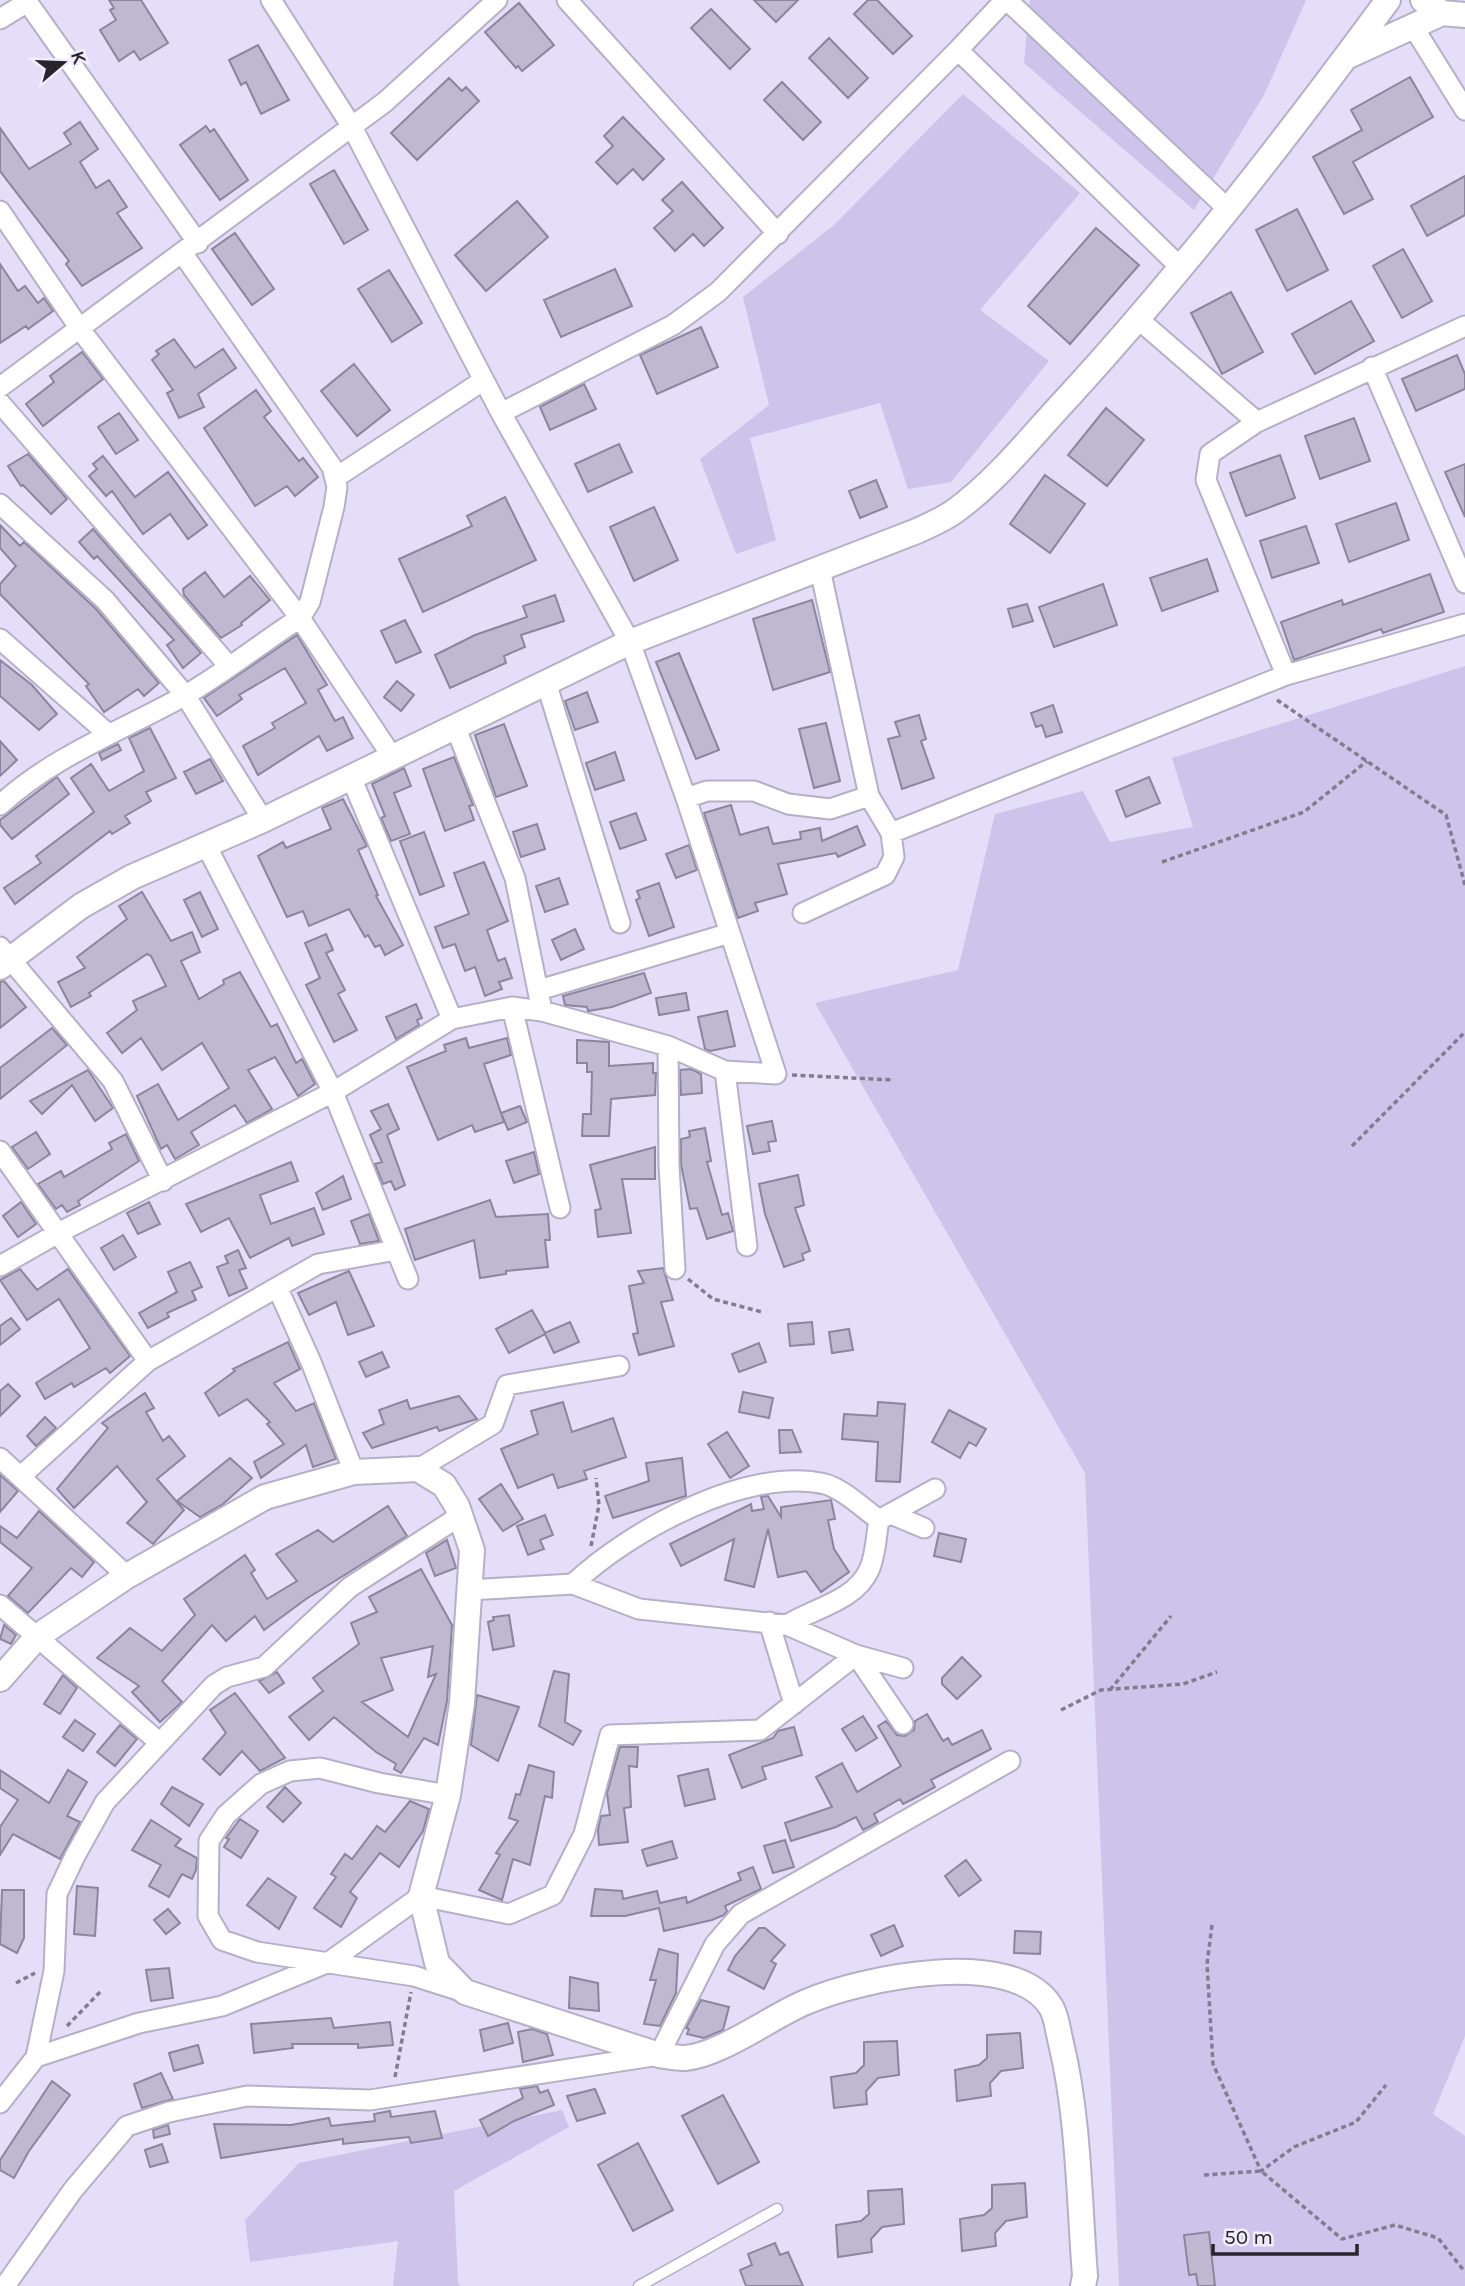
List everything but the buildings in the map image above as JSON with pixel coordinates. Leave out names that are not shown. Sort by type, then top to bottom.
[{"type":"street","points":[[0,1266],[60,1232],[333,1092],[452,1019],[512,1007],[542,1011],[668,1046],[725,1071],[776,1074],[686,798],[630,642],[501,413],[352,127],[271,0]]},
{"type":"street","points":[[0,387],[385,102],[497,0]]},
{"type":"street","points":[[567,0],[778,234]]},
{"type":"street","points":[[501,413],[673,325],[718,292],[1006,0],[1229,210]]},
{"type":"street","points":[[163,1181],[113,1081],[3,957],[105,891],[263,820],[630,642],[917,531],[953,513],[992,479],[1181,268],[1229,210],[1388,0]]},
{"type":"street","points":[[0,19],[26,2],[327,458],[335,478],[334,507],[310,602],[300,618],[185,695],[107,733],[25,782],[0,805]]},
{"type":"street","points":[[1346,58],[1414,28],[1443,10]]},
{"type":"street","points":[[1414,28],[1465,110]]},
{"type":"street","points":[[958,50],[1181,268]]},
{"type":"street","points":[[0,211],[80,329],[300,618],[393,758]]},
{"type":"street","points":[[1137,318],[1257,422]]},
{"type":"street","points":[[1286,676],[1206,480],[1210,454],[1257,422],[1371,367],[1465,326]]},
{"type":"street","points":[[1371,367],[1465,583]]},
{"type":"street","points":[[335,478],[484,380]]},
{"type":"street","points":[[0,404],[228,665]]},
{"type":"street","points":[[0,504],[105,600],[185,695],[263,820]]},
{"type":"street","points":[[803,913],[886,875],[894,857],[891,833],[869,796],[820,569]]},
{"type":"street","points":[[891,833],[1286,676],[1465,624]]},
{"type":"street","points":[[0,639],[107,733]]},
{"type":"street","points":[[546,682],[620,923]]},
{"type":"street","points":[[455,726],[515,878],[542,1011]]},
{"type":"street","points":[[351,777],[452,1019]]},
{"type":"street","points":[[686,798],[707,792],[754,791],[788,804],[830,808],[869,796]]},
{"type":"street","points":[[206,847],[333,1092],[408,1279]]},
{"type":"street","points":[[539,990],[730,933]]},
{"type":"street","points":[[512,1007],[560,1208]]},
{"type":"street","points":[[668,1046],[669,1165],[676,1269]]},
{"type":"street","points":[[725,1071],[747,1246]]},
{"type":"street","points":[[0,1150],[148,1361]]},
{"type":"street","points":[[21,1476],[148,1361],[318,1264],[396,1250]]},
{"type":"street","points":[[278,1289],[311,1362],[354,1472]]},
{"type":"street","points":[[0,1679],[38,1636],[127,1577],[265,1497],[354,1472],[418,1469],[493,1423],[507,1385],[619,1366]]},
{"type":"street","points":[[0,1458],[127,1577]]},
{"type":"street","points":[[418,1469],[444,1485],[460,1516],[472,1550],[462,1703],[449,1795],[421,1896],[437,1963],[465,1992]]},
{"type":"street","points":[[579,1578],[601,1558],[650,1525],[729,1494],[779,1482],[827,1485],[886,1517],[924,1528]]},
{"type":"street","points":[[778,1623],[849,1596],[869,1570],[886,1517],[935,1489]]},
{"type":"street","points":[[0,2103],[36,2057],[54,1971],[57,1894],[104,1802],[214,1685],[227,1677],[264,1667],[350,1587],[460,1516]]},
{"type":"street","points":[[469,1590],[579,1578],[639,1609],[778,1623],[856,1655],[903,1668]]},
{"type":"street","points":[[0,1605],[160,1742]]},
{"type":"street","points":[[778,1623],[794,1703]]},
{"type":"street","points":[[36,2057],[139,2023],[222,2007],[329,1962],[421,1896],[509,1914],[553,1895],[584,1834],[610,1735],[760,1730],[856,1655]]},
{"type":"street","points":[[856,1655],[903,1724]]},
{"type":"street","points":[[659,2054],[715,1944],[741,1914],[1010,1761]]},
{"type":"street","points":[[449,1795],[379,1783],[320,1768],[290,1771],[261,1784],[226,1815],[209,1841],[206,1880],[208,1916],[222,1940],[257,1952],[414,1976],[659,2054],[686,2058],[722,2046],[807,2002],[876,1980],[947,1970],[1003,1977],[1037,1988],[1053,2010],[1067,2068],[1085,2276],[1083,2286]]},
{"type":"street","points":[[5,2286],[74,2190],[127,2126],[169,2112],[247,2096],[370,2100],[659,2054]]},
{"type":"lane","points":[[639,2286],[777,2209]]},
{"type":"path","points":[[1258,687],[1446,815],[1465,885]]},
{"type":"path","points":[[1162,862],[1304,812],[1367,761]]},
{"type":"path","points":[[1352,1146],[1465,1032]]},
{"type":"path","points":[[776,1074],[894,1080]]},
{"type":"path","points":[[676,1269],[713,1299],[762,1312]]},
{"type":"path","points":[[579,1578],[599,1505],[596,1478]]},
{"type":"path","points":[[1110,1690],[1171,1616]]},
{"type":"path","points":[[1061,1710],[1101,1690],[1184,1684],[1217,1672]]},
{"type":"path","points":[[1212,1926],[1207,1964],[1213,2064],[1261,2171],[1342,2239],[1395,2225],[1438,2238],[1465,2272]]},
{"type":"path","points":[[391,2097],[414,1976]]},
{"type":"path","points":[[1204,2175],[1261,2171],[1294,2147],[1356,2122],[1386,2085]]},
{"type":"shaded area","points":[[1030,0],[1306,0],[1265,93],[1194,210],[1024,63]]},
{"type":"shaded area","points":[[963,94],[1080,193],[980,310],[1049,361],[951,482],[908,489],[880,403],[750,438],[776,540],[736,554],[700,459],[769,405],[743,297],[834,225]]},
{"type":"shaded area","points":[[1465,666],[1465,2036],[1433,2114],[1465,2136],[1465,2286],[1119,2286],[1085,1473],[815,1003],[958,970],[995,814],[1083,791],[1110,842],[1193,827],[1172,758]]},
{"type":"shaded area","points":[[562,2110],[569,2127],[454,2191],[458,2284],[461,2286],[393,2286],[398,2241],[250,2262],[245,2220],[299,2163]]}]
